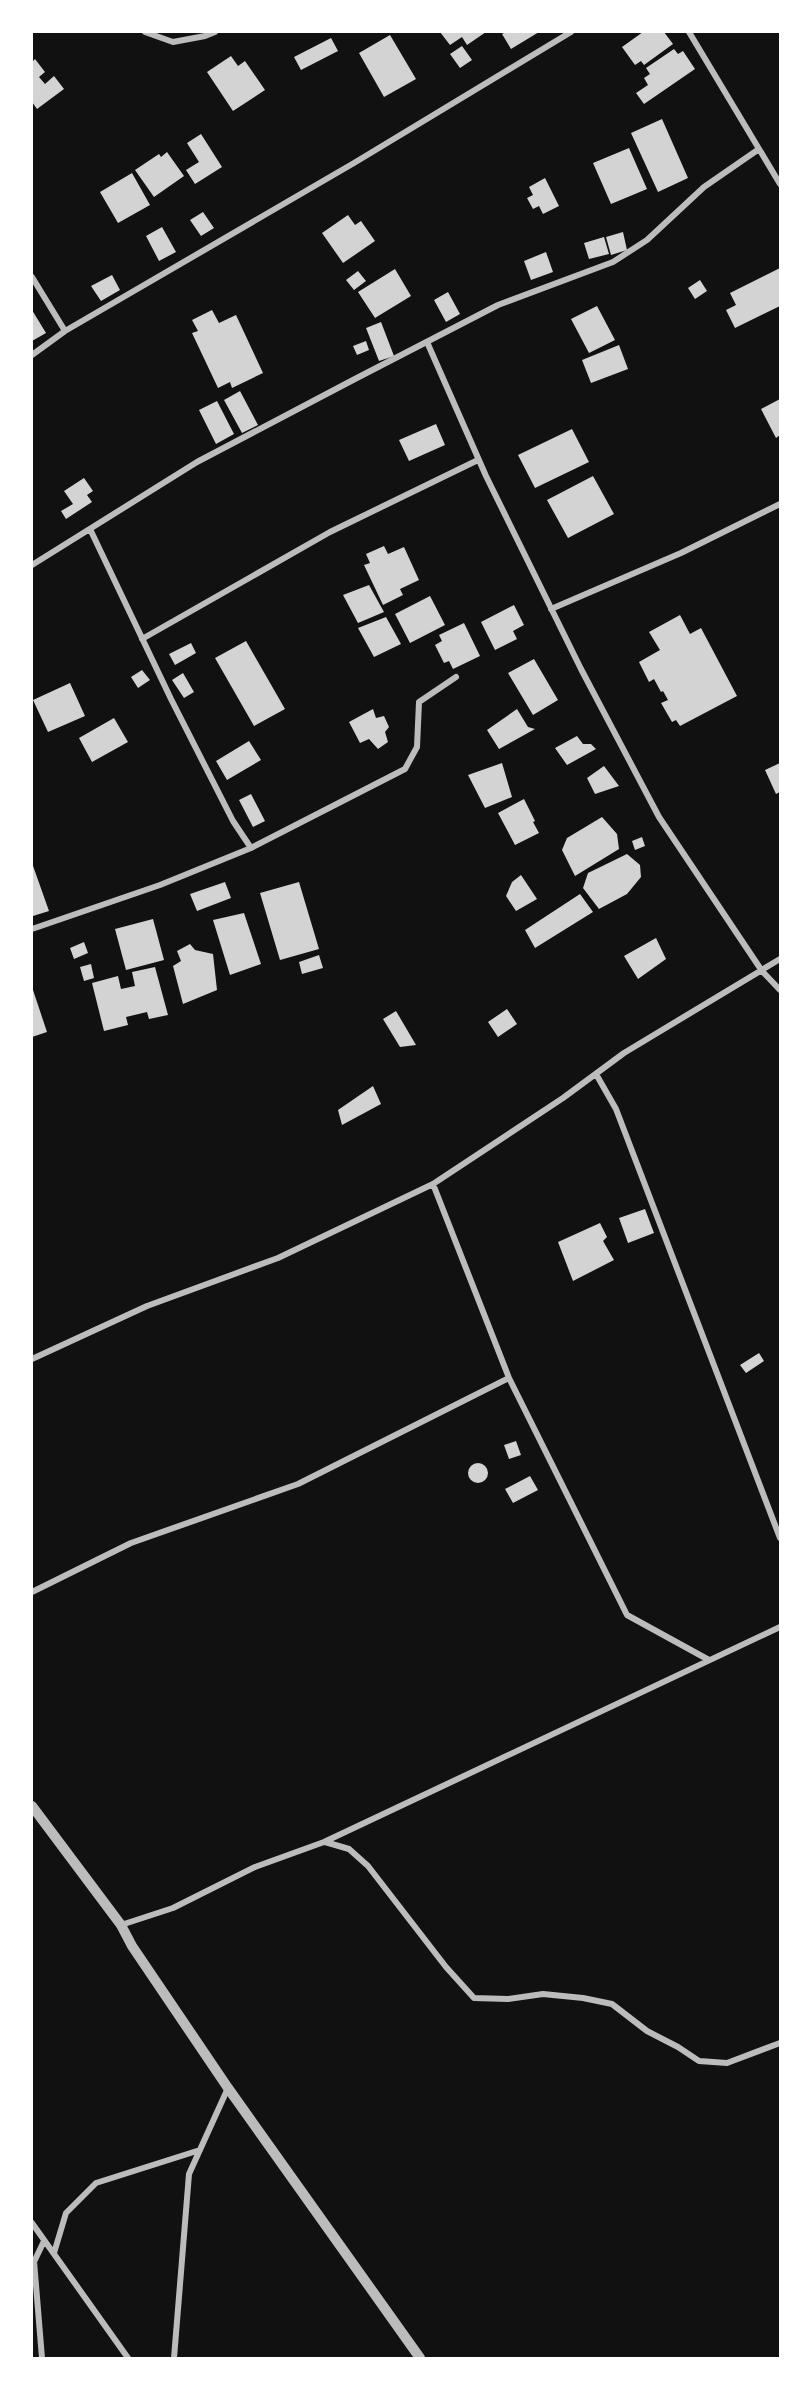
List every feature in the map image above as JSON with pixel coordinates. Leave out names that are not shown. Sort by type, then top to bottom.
[{"type":"street","points":[[145,32],[173,42],[215,32]]},
{"type":"street","points":[[32,355],[65,331],[354,163],[571,32]]},
{"type":"street","points":[[689,32],[759,149],[777,172],[780,184]]},
{"type":"street","points":[[32,565],[197,462],[498,305],[612,262],[647,240],[704,188],[759,149]]},
{"type":"street","points":[[32,277],[65,331]]},
{"type":"street","points":[[427,342],[478,460],[551,609],[659,817],[762,971],[780,990]]},
{"type":"street","points":[[142,639],[330,532],[478,460]]},
{"type":"street","points":[[551,609],[681,553],[780,504]]},
{"type":"street","points":[[90,529],[233,821],[251,848]]},
{"type":"street","points":[[32,929],[160,885],[251,848],[405,769],[417,747],[419,702],[456,677]]},
{"type":"street","points":[[32,1359],[147,1306],[278,1258],[433,1184],[563,1098],[624,1053],[780,959]]},
{"type":"street","points":[[596,1074],[616,1109],[780,1538]]},
{"type":"street","points":[[433,1184],[509,1378],[627,1615],[709,1660]]},
{"type":"street","points":[[32,1593],[131,1543],[298,1484],[509,1378]]},
{"type":"street","points":[[120,1925],[173,1908],[255,1867],[324,1842],[780,1627]]},
{"type":"street","points":[[32,1806],[120,1925],[228,2088],[420,2358]]},
{"type":"street","points":[[324,1842],[349,1849],[368,1866],[446,1967],[474,1998],[508,1999],[543,1994],[612,2004],[647,2031],[699,2061],[727,2063],[780,2043]]},
{"type":"street","points":[[174,2358],[189,2174],[228,2088]]},
{"type":"street","points":[[54,2253],[66,2213],[96,2183],[200,2150]]},
{"type":"street","points":[[32,2223],[128,2358]]},
{"type":"street","points":[[42,2358],[33,2264],[44,2241]]},
{"type":"building","points":[[440,32],[486,32],[467,45],[462,37],[450,45]]},
{"type":"building","points":[[539,32],[511,49],[502,34]]},
{"type":"building","points":[[643,32],[664,32],[673,44],[644,65],[641,61],[635,65],[622,47]]},
{"type":"building","points":[[390,35],[416,79],[384,97],[359,53]]},
{"type":"building","points":[[331,38],[338,51],[301,70],[294,57]]},
{"type":"building","points":[[462,46],[472,60],[460,68],[450,54]]},
{"type":"building","points":[[674,49],[678,54],[683,51],[695,69],[644,104],[636,93],[648,85],[644,78],[650,74],[646,68]]},
{"type":"building","points":[[231,56],[238,66],[245,61],[265,90],[233,111],[207,72]]},
{"type":"building","points":[[35,59],[45,72],[39,77],[45,84],[54,76],[64,89],[37,109],[32,102],[32,62]]},
{"type":"building","points":[[662,119],[688,178],[658,192],[631,133]]},
{"type":"building","points":[[201,134],[222,167],[195,184],[186,170],[199,162],[187,143]]},
{"type":"building","points":[[629,148],[647,189],[611,204],[593,163]]},
{"type":"building","points":[[167,152],[184,176],[154,197],[135,170],[159,154],[161,157]]},
{"type":"building","points":[[132,173],[150,205],[118,223],[100,192]]},
{"type":"building","points":[[545,178],[559,206],[543,214],[539,206],[533,209],[527,198],[533,195],[529,187]]},
{"type":"building","points":[[203,212],[214,228],[201,236],[190,220]]},
{"type":"building","points":[[348,215],[355,225],[361,221],[375,241],[343,263],[322,233]]},
{"type":"building","points":[[162,227],[176,252],[159,261],[146,236]]},
{"type":"building","points":[[623,232],[627,250],[611,255],[606,237]]},
{"type":"building","points":[[604,237],[609,254],[589,259],[584,243]]},
{"type":"building","points":[[546,252],[553,272],[531,280],[524,261]]},
{"type":"building","points":[[780,268],[780,306],[735,328],[726,310],[736,305],[730,293]]},
{"type":"building","points":[[395,269],[411,296],[375,318],[358,292]]},
{"type":"building","points":[[358,271],[366,281],[354,290],[346,280]]},
{"type":"building","points":[[112,275],[120,290],[101,301],[91,286]]},
{"type":"building","points":[[700,280],[707,291],[695,299],[688,288]]},
{"type":"building","points":[[448,292],[460,314],[446,322],[434,300]]},
{"type":"building","points":[[597,306],[615,340],[589,353],[571,319]]},
{"type":"building","points":[[32,310],[46,333],[32,341]]},
{"type":"building","points":[[212,310],[219,323],[236,315],[263,373],[232,388],[230,382],[218,388],[192,333],[198,331],[192,320]]},
{"type":"building","points":[[381,322],[394,356],[379,361],[366,328]]},
{"type":"building","points":[[366,341],[369,350],[357,355],[353,346]]},
{"type":"building","points":[[619,345],[628,369],[591,383],[582,360]]},
{"type":"building","points":[[240,391],[258,425],[242,433],[224,400]]},
{"type":"building","points":[[780,399],[780,435],[776,438],[761,409]]},
{"type":"building","points":[[217,401],[234,434],[216,444],[199,410]]},
{"type":"building","points":[[436,424],[445,445],[409,461],[399,440]]},
{"type":"building","points":[[572,429],[589,462],[535,488],[518,455]]},
{"type":"building","points":[[593,476],[614,514],[568,538],[547,500]]},
{"type":"building","points":[[84,478],[93,491],[87,495],[92,502],[66,519],[61,511],[73,504],[64,491]]},
{"type":"building","points":[[384,546],[388,554],[404,547],[419,580],[400,589],[403,595],[383,605],[364,565],[370,563],[366,554]]},
{"type":"building","points":[[369,585],[384,612],[358,623],[343,595]]},
{"type":"building","points":[[430,596],[445,625],[410,643],[395,614]]},
{"type":"building","points":[[514,605],[524,625],[513,631],[517,639],[495,650],[481,622]]},
{"type":"building","points":[[680,615],[690,634],[701,628],[737,696],[680,726],[676,720],[672,722],[661,703],[668,700],[654,679],[649,682],[639,662],[660,650],[649,632]]},
{"type":"building","points":[[386,617],[401,644],[374,657],[358,628]]},
{"type":"building","points":[[464,623],[480,656],[453,669],[449,661],[444,663],[435,645],[442,641],[439,635]]},
{"type":"building","points":[[246,641],[285,709],[254,726],[215,658]]},
{"type":"building","points":[[191,643],[196,653],[175,665],[169,654]]},
{"type":"building","points":[[534,659],[558,700],[533,715],[508,673]]},
{"type":"building","points":[[142,670],[150,680],[138,688],[131,677]]},
{"type":"building","points":[[183,673],[194,692],[184,698],[172,680]]},
{"type":"building","points":[[70,683],[85,716],[48,732],[33,700]]},
{"type":"building","points":[[373,709],[376,718],[384,716],[389,727],[385,732],[388,742],[378,749],[369,739],[360,743],[349,722]]},
{"type":"building","points":[[517,709],[528,727],[535,729],[499,749],[487,730]]},
{"type":"building","points":[[114,718],[128,742],[92,762],[79,738]]},
{"type":"building","points":[[577,736],[583,744],[591,744],[596,749],[567,765],[555,748]]},
{"type":"building","points":[[249,741],[261,760],[227,780],[216,761]]},
{"type":"building","points":[[502,763],[512,797],[485,808],[468,775]]},
{"type":"building","points":[[780,763],[780,792],[776,794],[765,770]]},
{"type":"building","points":[[604,766],[619,786],[595,794],[587,778]]},
{"type":"building","points":[[251,794],[265,821],[253,827],[239,800]]},
{"type":"building","points":[[524,799],[539,833],[515,845],[498,813]]},
{"type":"building","points":[[602,817],[617,834],[619,849],[575,876],[562,850],[567,838]]},
{"type":"building","points":[[642,837],[645,846],[635,850],[632,841]]},
{"type":"building","points":[[627,854],[640,865],[641,877],[627,894],[599,909],[583,888],[588,873]]},
{"type":"building","points":[[32,863],[49,911],[33,916],[32,911]]},
{"type":"building","points":[[521,875],[537,899],[516,911],[506,896],[512,882]]},
{"type":"building","points":[[225,882],[231,898],[197,911],[190,894]]},
{"type":"building","points":[[299,882],[319,949],[280,960],[260,893]]},
{"type":"building","points":[[580,894],[593,912],[535,948],[525,930]]},
{"type":"building","points":[[244,913],[261,964],[230,975],[213,920]]},
{"type":"building","points":[[153,919],[164,960],[126,970],[115,929]]},
{"type":"building","points":[[656,938],[666,959],[638,979],[624,956]]},
{"type":"building","points":[[84,942],[88,953],[74,959],[70,948]]},
{"type":"building","points":[[190,944],[195,950],[213,954],[217,990],[183,1004],[173,966],[181,961],[177,951]]},
{"type":"building","points":[[319,955],[323,968],[302,974],[299,962]]},
{"type":"building","points":[[91,964],[94,978],[84,981],[80,967]]},
{"type":"building","points":[[155,967],[168,1015],[149,1019],[147,1012],[126,1017],[128,1025],[104,1031],[92,983],[118,976],[121,989],[135,986],[132,972]]},
{"type":"building","points":[[32,987],[47,1032],[32,1037]]},
{"type":"building","points":[[507,1009],[517,1024],[498,1037],[488,1022]]},
{"type":"building","points":[[396,1011],[416,1045],[400,1047],[383,1019]]},
{"type":"building","points":[[373,1086],[381,1104],[342,1125],[338,1110]]},
{"type":"building","points":[[645,1209],[654,1233],[628,1243],[619,1218]]},
{"type":"building","points":[[600,1223],[607,1237],[603,1241],[614,1260],[573,1281],[558,1242]]},
{"type":"building","points":[[759,1353],[764,1361],[746,1373],[740,1365]]},
{"type":"building","points":[[516,1441],[521,1455],[509,1459],[504,1445]]},
{"type":"building","points":[[478,1463],[485,1466],[488,1473],[485,1480],[478,1483],[471,1480],[468,1473],[471,1466]]},
{"type":"building","points":[[530,1476],[538,1490],[513,1503],[505,1489]]}]
